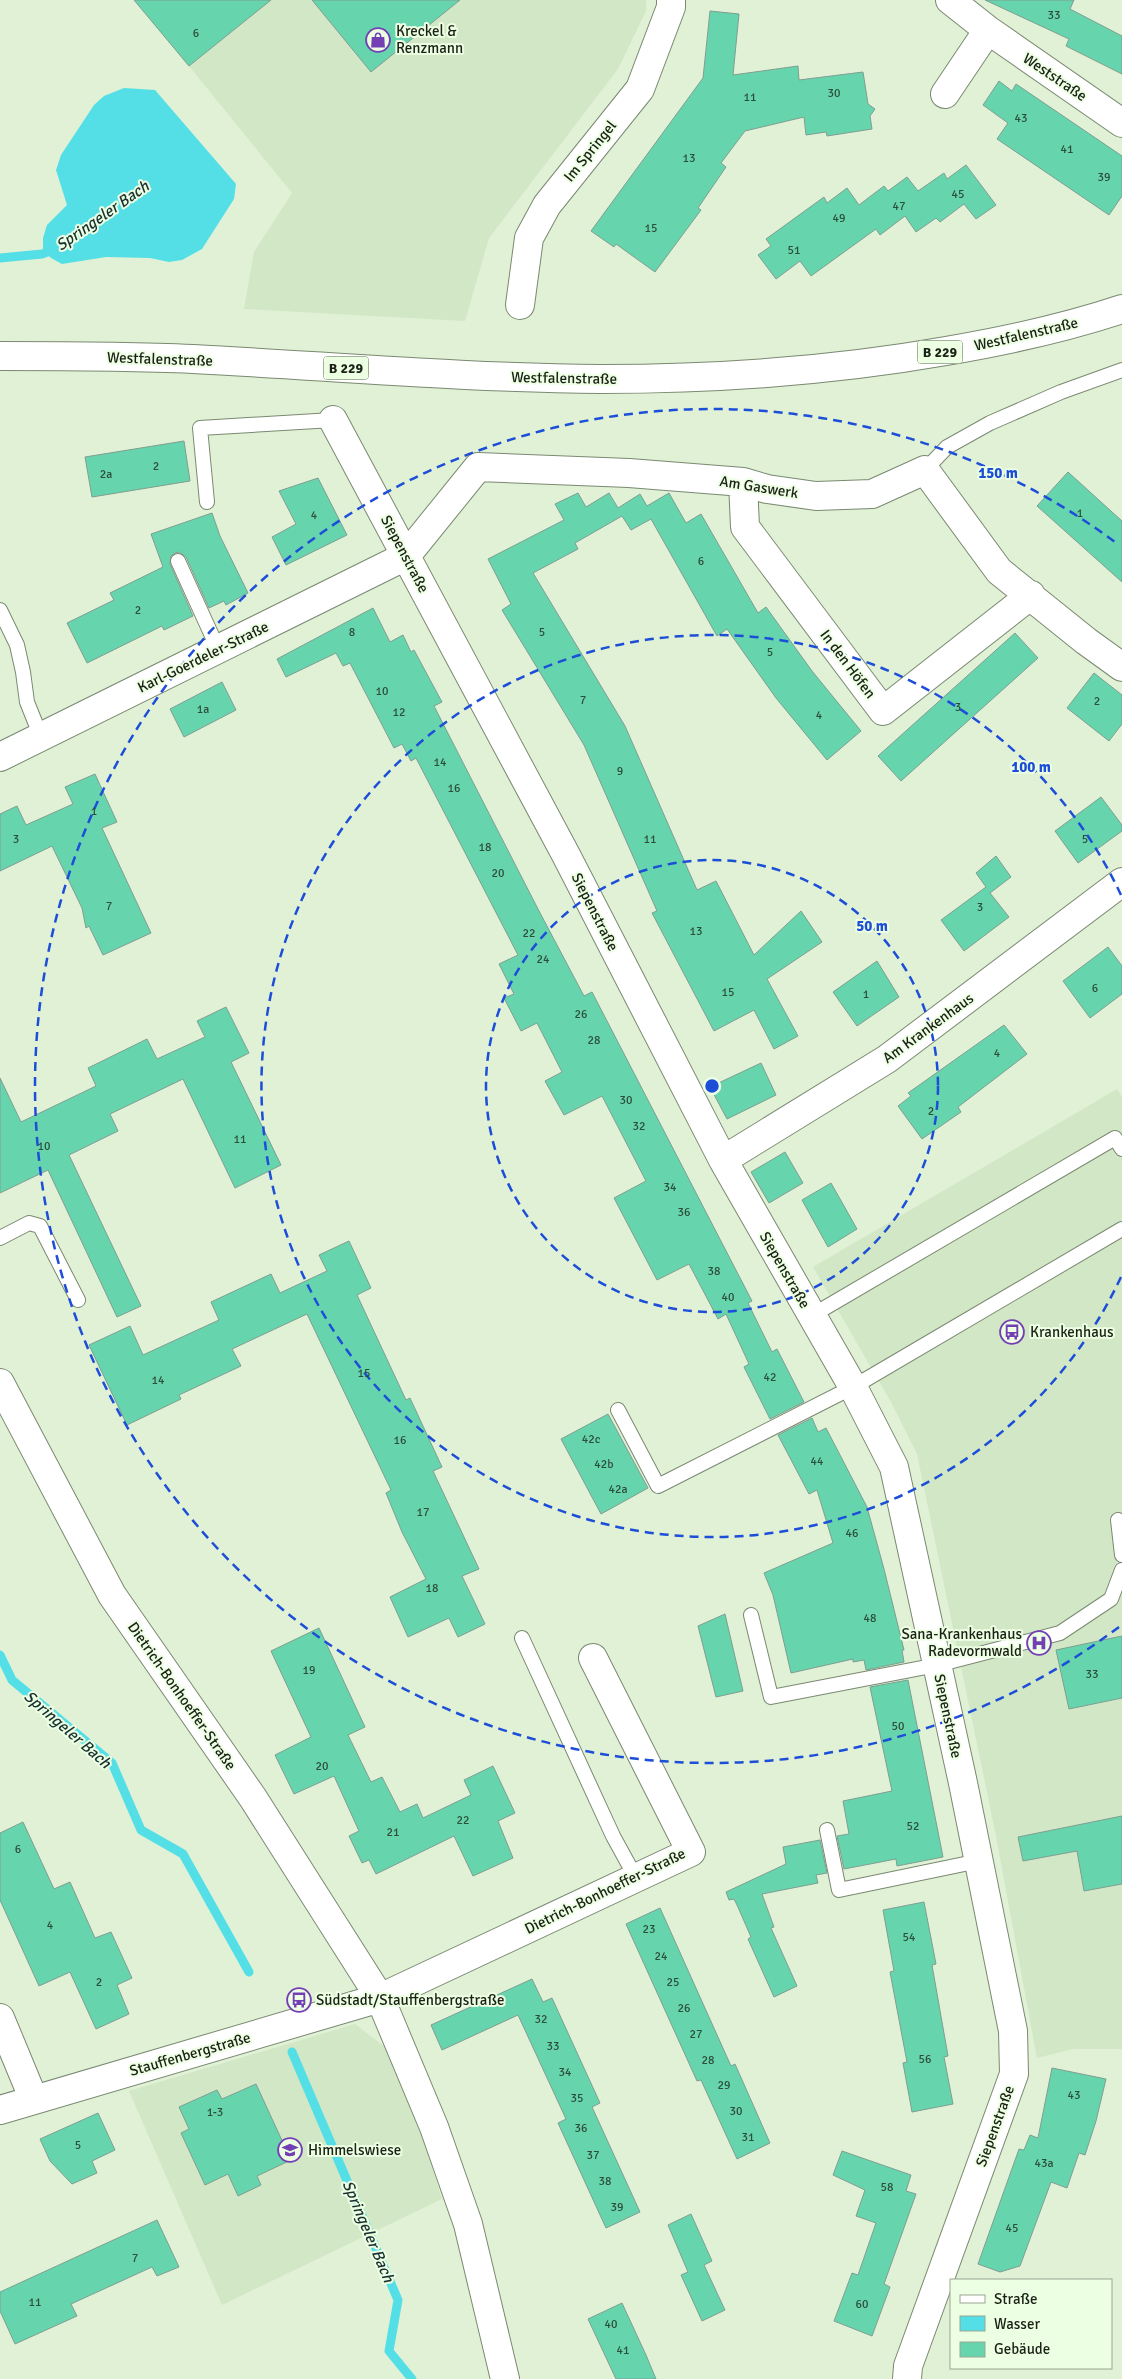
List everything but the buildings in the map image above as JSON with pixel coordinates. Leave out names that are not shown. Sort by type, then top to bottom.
[{"type":"street","name":"Im Springel","points":[[520,305],[529,238],[547,205],[640,89],[671,7],[671,0]]},
{"type":"street","name":"Weststraße","points":[[950,0],[988,30],[1122,123]]},
{"type":"street","points":[[945,94],[988,30]]},
{"type":"street","name":"Westfalenstraße","points":[[0,356],[192,359],[505,377],[693,378],[825,369],[907,358],[984,345],[1054,329],[1122,309]]},
{"type":"street","name":"Siepenstraße","points":[[332,420],[566,855],[723,1160],[853,1387],[894,1467],[1014,2031],[1014,2074],[908,2366],[907,2379]]},
{"type":"street","name":"Am Gaswerk","points":[[406,556],[478,467],[629,473],[743,482],[767,489],[816,496],[872,494],[925,470]]},
{"type":"street","points":[[925,470],[999,571],[1086,641],[1122,667]]},
{"type":"street","name":"In den Höfen","points":[[743,482],[744,527],[883,711],[1031,595]]},
{"type":"street","name":"Karl-Goerdeler-Straße","points":[[0,757],[406,556]]},
{"type":"street","name":"Am Krankenhaus","points":[[723,1160],[887,1059],[1122,882]]},
{"type":"street","name":"Dietrich-Bonhoeffer-Straße","points":[[0,1383],[112,1595],[252,1798],[380,1998],[434,2127],[468,2224],[505,2379]]},
{"type":"street","name":"Dietrich-Bonhoeffer-Straße","points":[[380,1998],[692,1852],[593,1658]]},
{"type":"street","name":"Stauffenbergstraße","points":[[0,2110],[380,1998]]},
{"type":"street","points":[[0,2018],[34,2100]]},
{"type":"lane","name":"Am Gaswerk","points":[[925,470],[947,447],[990,423],[1061,392],[1122,370]]},
{"type":"lane","name":"Siepenstraße","points":[[207,502],[200,428],[332,420]]},
{"type":"lane","points":[[178,562],[218,649]]},
{"type":"lane","points":[[0,610],[17,645],[21,659],[26,702],[41,737]]},
{"type":"lane","points":[[811,1316],[1116,1138],[1122,1149]]},
{"type":"lane","points":[[0,1238],[29,1223],[40,1226],[78,1300]]},
{"type":"lane","points":[[618,1410],[658,1486],[853,1387],[1122,1230]]},
{"type":"lane","points":[[1118,1520],[1122,1555]]},
{"type":"lane","points":[[751,1615],[771,1697],[937,1665],[1060,1633],[1112,1599],[1122,1570]]},
{"type":"lane","points":[[522,1638],[613,1836],[636,1878]]},
{"type":"lane","points":[[827,1830],[839,1890],[979,1861]]},
{"type":"shaded area","points":[[271,0],[312,0],[371,72],[451,7],[445,0],[646,0],[646,11],[618,69],[489,238],[465,321],[244,309],[254,252],[292,193],[189,66]]},
{"type":"shaded area","name":"Sana-Krankenhaus Radevormwald","points":[[1117,1089],[1122,1097],[1122,2049],[1073,2049],[1037,2058],[995,1831],[917,1454],[891,1402],[813,1267]]},
{"type":"shaded area","name":"Himmelswiese","points":[[355,2024],[385,2047],[411,2101],[442,2199],[222,2305],[129,2091]]},
{"type":"water","points":[[124,88],[155,90],[236,184],[234,199],[202,249],[182,260],[169,262],[150,258],[106,257],[62,264],[51,258],[43,250],[43,238],[47,225],[67,205],[56,170],[61,155],[94,105],[104,96]]},
{"type":"waterway","name":"Springeler Bach","points":[[0,258],[42,254],[56,249]]},
{"type":"waterway","name":"Springeler Bach","points":[[0,1655],[12,1680],[112,1763],[141,1830],[183,1854],[249,1972]]},
{"type":"waterway","name":"Springeler Bach","points":[[292,2052],[398,2300],[389,2351],[412,2379]]},
{"type":"place","name":"Kreckel & Renzmann","points":[[378,40]]},
{"type":"place","name":"Krankenhaus","points":[[1012,1332]]},
{"type":"place","name":"Sana-Krankenhaus Radevormwald","points":[[1039,1643]]},
{"type":"place","name":"Südstadt/Stauffenbergstraße","points":[[299,2000]]},
{"type":"place","name":"Himmelswiese","points":[[290,2150]]}]
